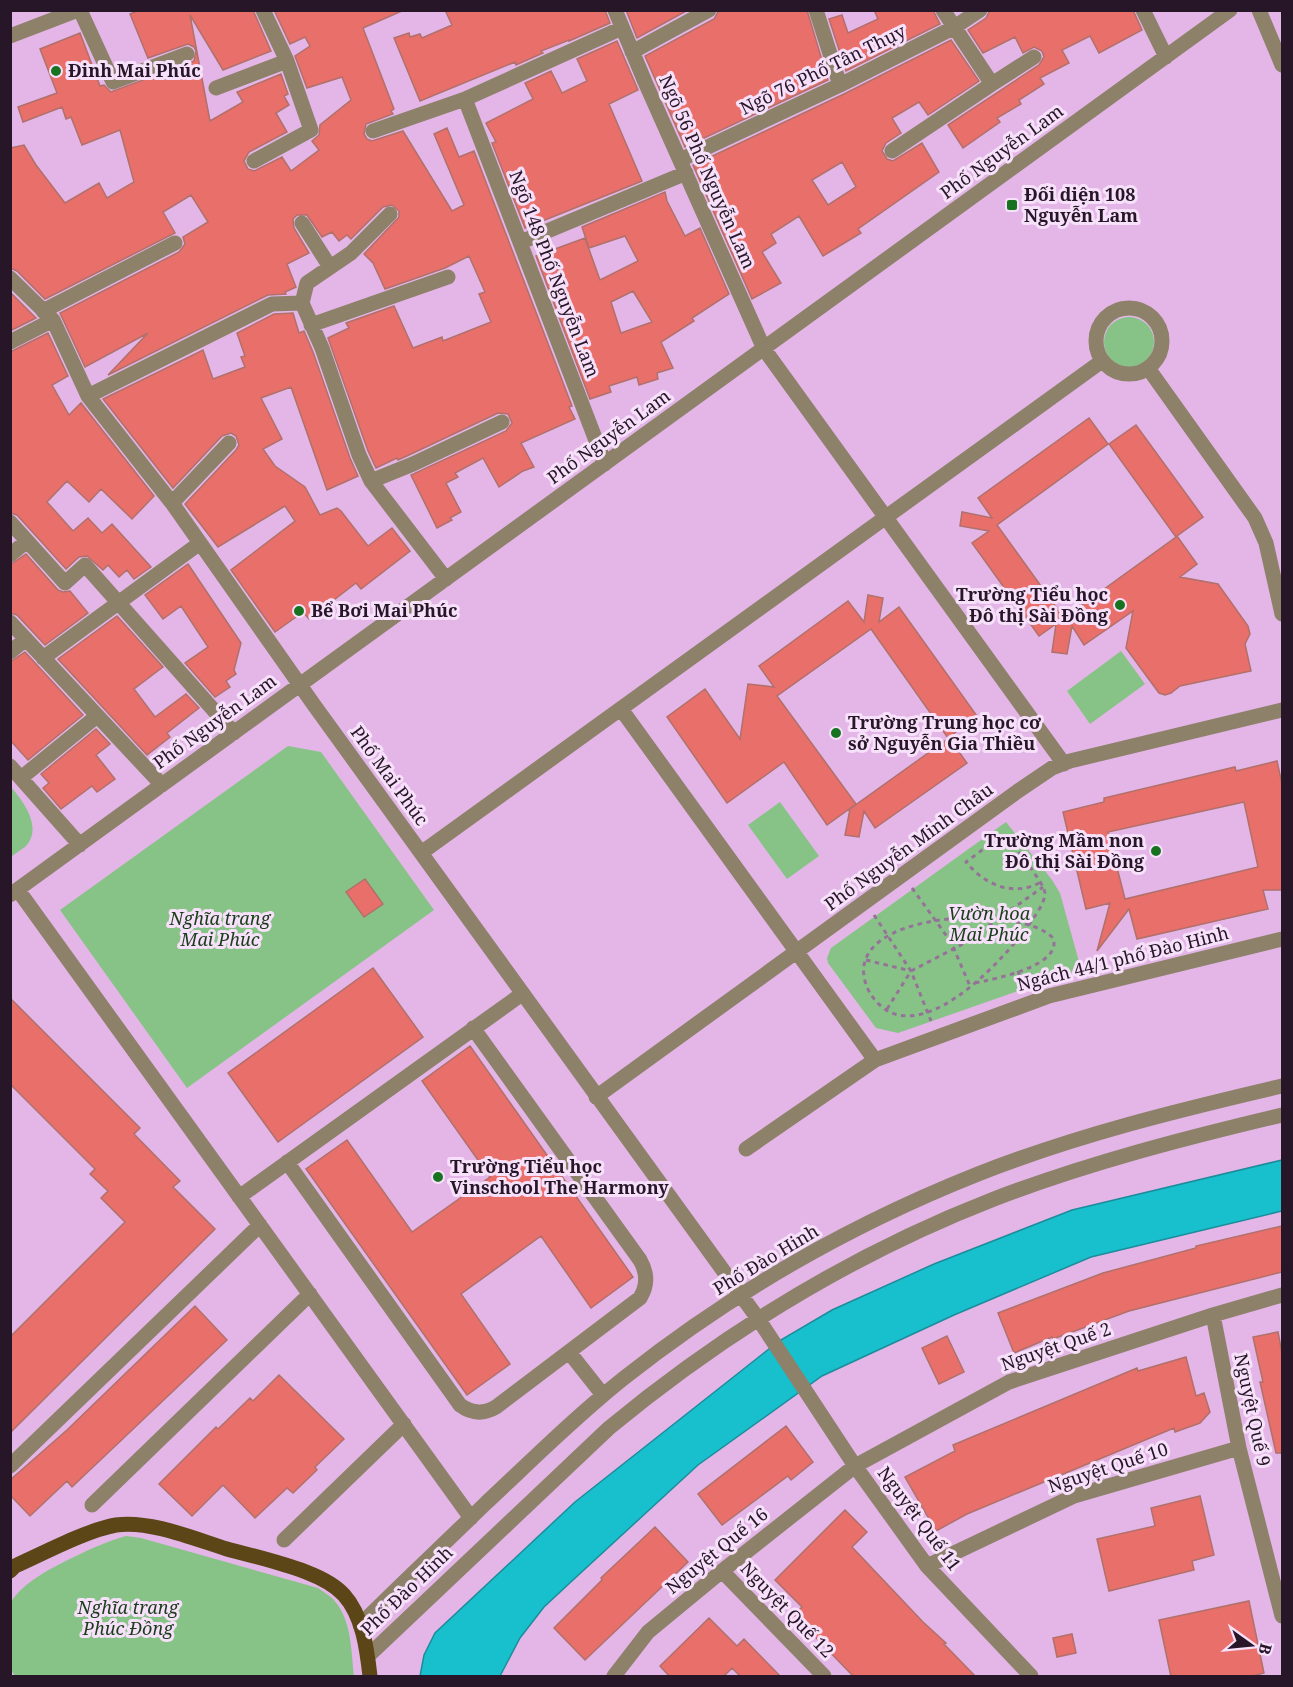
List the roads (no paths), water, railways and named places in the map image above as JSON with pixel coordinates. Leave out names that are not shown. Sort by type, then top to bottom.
[{"type":"main road","points":[[12,1566],[98,1530],[117,1525],[135,1525],[152,1527],[307,1572],[332,1585],[344,1595],[353,1608],[368,1656],[370,1677]]},
{"type":"street","points":[[254,161],[310,130],[287,61],[263,10]]},
{"type":"street","name":"Ngõ 56 Phố Nguyễn Lam","points":[[615,10],[764,349],[1064,764]]},
{"type":"street","points":[[632,52],[709,10]]},
{"type":"street","points":[[816,10],[840,86]]},
{"type":"street","points":[[943,10],[992,84]]},
{"type":"street","name":"Ngõ 76 Phố Tân Thụy","points":[[521,243],[683,167],[953,28],[980,10]]},
{"type":"street","points":[[1143,10],[1166,57]]},
{"type":"street","name":"Phố Nguyễn Lam","points":[[14,892],[1230,10]]},
{"type":"street","points":[[1259,10],[1282,65]]},
{"type":"street","points":[[10,36],[80,13],[113,82],[187,54]]},
{"type":"street","points":[[373,131],[465,99],[622,28]]},
{"type":"street","points":[[892,151],[1034,57]]},
{"type":"street","points":[[216,88],[287,61]]},
{"type":"street","name":"Ngõ 148 Phố Nguyễn Lam","points":[[465,99],[605,464]]},
{"type":"street","points":[[390,214],[351,253],[307,283],[302,303],[322,348],[359,455],[371,481],[446,579]]},
{"type":"street","points":[[302,223],[330,267]]},
{"type":"street","points":[[10,342],[48,316],[174,243]]},
{"type":"street","points":[[311,325],[448,277]]},
{"type":"street","name":"Phố Mai Phúc","points":[[10,278],[48,316],[88,396],[172,503],[300,685],[768,1334]]},
{"type":"street","points":[[88,396],[272,304],[302,303]]},
{"type":"street","points":[[1122,309],[1133,309],[1144,312],[1152,318],[1160,333],[1160,349],[1156,359],[1148,368],[1134,374],[1124,374],[1114,371],[1102,361],[1096,345],[1096,335],[1101,325],[1112,313],[1122,309]]},
{"type":"street","points":[[421,853],[1102,361]]},
{"type":"street","points":[[1148,368],[1255,518],[1266,543],[1282,614]]},
{"type":"street","points":[[371,481],[502,422]]},
{"type":"street","points":[[172,503],[229,443]]},
{"type":"street","points":[[10,522],[65,583],[85,565],[234,733]]},
{"type":"street","points":[[10,555],[27,541]]},
{"type":"street","points":[[44,658],[200,543]]},
{"type":"street","points":[[10,622],[162,785]]},
{"type":"street","points":[[10,652],[26,639]]},
{"type":"street","points":[[621,709],[874,1060]]},
{"type":"street","name":"Phố Nguyễn Minh Châu","points":[[596,1097],[1036,778],[1064,764],[1086,757],[1282,710]]},
{"type":"street","points":[[80,845],[16,772],[97,716]]},
{"type":"street","points":[[14,892],[260,1225],[471,1518]]},
{"type":"street","name":"Ngách 44/1 phố Đào Hinh","points":[[746,1149],[874,1060],[1049,996],[1282,939]]},
{"type":"street","points":[[239,1197],[522,994]]},
{"type":"street","points":[[287,1162],[463,1408],[474,1412],[491,1410],[640,1298],[645,1287],[644,1267],[473,1028]]},
{"type":"street","name":"Phố Đào Hinh","points":[[360,1625],[603,1395],[660,1352],[801,1260],[875,1220],[981,1173],[1136,1121],[1282,1086]]},
{"type":"street","name":"Phố Đào Hinh","points":[[368,1656],[609,1428],[674,1377],[816,1285],[891,1245],[995,1199],[1151,1147],[1282,1115]]},
{"type":"street","points":[[10,1466],[260,1225]]},
{"type":"street","points":[[92,1505],[310,1294]]},
{"type":"street","name":"Nguyệt Quế 2","points":[[855,1466],[1009,1382],[1282,1295]]},
{"type":"street","name":"Nguyệt Quế 9","points":[[1213,1316],[1239,1448],[1282,1616]]},
{"type":"street","name":"Nguyệt Quế 11","points":[[768,1334],[855,1466],[927,1566],[1031,1677]]},
{"type":"street","points":[[569,1352],[603,1395]]},
{"type":"street","points":[[284,1540],[404,1424]]},
{"type":"street","name":"Nguyệt Quế 10","points":[[927,1566],[1074,1496],[1239,1448]]},
{"type":"street","name":"Nguyệt Quế 16","points":[[616,1676],[648,1632],[855,1466]]},
{"type":"street","name":"Nguyệt Quế 12","points":[[722,1571],[824,1677]]},
{"type":"place","name":"Đinh Mai Phúc","points":[[56,71]]},
{"type":"place","name":"Đối diện 108 Nguyễn Lam","points":[[1012,205]]},
{"type":"place","name":"Trường Tiểu học Đô thị Sài Đồng","points":[[1120,605]]},
{"type":"place","name":"Bể Bơi Mai Phúc","points":[[299,611]]},
{"type":"place","name":"Trường Trung học cơ sở Nguyễn Gia Thiều","points":[[836,733]]},
{"type":"place","name":"Trường Mầm non Đô thị Sài Đồng","points":[[1156,851]]},
{"type":"place","name":"Trường Tiểu học Vinschool The Harmony","points":[[438,1177]]},
{"type":"park label","name":"Vườn hoa Mai Phúc","points":[[989,924]]},
{"type":"park label","name":"Nghĩa trang Mai Phúc","points":[[220,929]]},
{"type":"park label","name":"Nghĩa trang Phúc Đồng","points":[[128,1618]]}]
